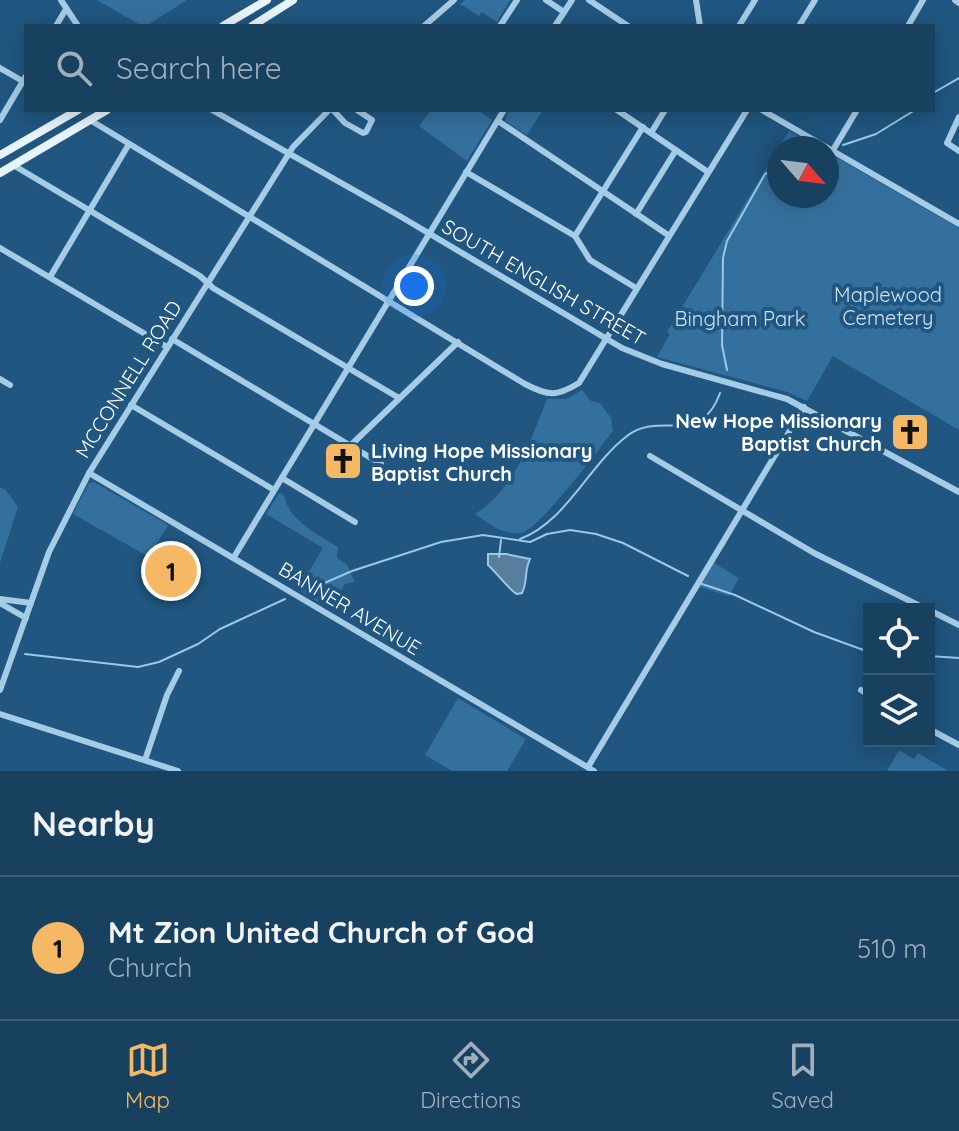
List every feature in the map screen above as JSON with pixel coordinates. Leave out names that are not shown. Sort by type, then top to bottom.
[{"type":"main road","points":[[226,24],[267,0]]},
{"type":"main road","points":[[255,24],[293,0]]},
{"type":"main road","points":[[0,155],[74,112]]},
{"type":"main road","points":[[0,173],[104,112]]},
{"type":"street","points":[[61,0],[77,24]]},
{"type":"street","points":[[426,24],[454,0]]},
{"type":"street","points":[[501,24],[517,0]]},
{"type":"street","points":[[546,0],[564,12]]},
{"type":"street","points":[[556,24],[572,0]]},
{"type":"street","points":[[589,0],[618,23]]},
{"type":"street","points":[[696,0],[700,24]]},
{"type":"street","points":[[740,24],[755,0]]},
{"type":"street","points":[[800,24],[815,0]]},
{"type":"street","points":[[909,24],[923,0]]},
{"type":"street","points":[[57,24],[66,9]]},
{"type":"street","points":[[0,68],[24,80]]},
{"type":"street","points":[[0,120],[24,82]]},
{"type":"street","name":"SOUTH ENGLISH STREET","points":[[215,112],[605,338],[652,361],[768,392],[804,407],[959,492]]},
{"type":"street","name":"MCCONNELL ROAD","points":[[0,690],[57,533],[89,473],[288,155],[305,132],[329,112]]},
{"type":"street","points":[[333,112],[363,133],[372,120],[360,112]]},
{"type":"street","points":[[234,557],[503,112]]},
{"type":"street","points":[[620,112],[708,172]]},
{"type":"street","points":[[651,133],[664,112]]},
{"type":"street","points":[[90,120],[522,382],[543,393],[562,393],[579,383],[746,112]]},
{"type":"street","points":[[766,112],[808,136]]},
{"type":"street","points":[[839,140],[856,112]]},
{"type":"street","points":[[959,117],[947,143],[959,151]]},
{"type":"street","points":[[498,121],[668,235]]},
{"type":"street","points":[[575,236],[643,127]]},
{"type":"street","points":[[50,277],[129,144]]},
{"type":"street","points":[[636,214],[676,150]]},
{"type":"street","points":[[839,154],[959,224]]},
{"type":"street","points":[[13,165],[399,398]]},
{"type":"street","points":[[466,172],[575,236],[590,260],[636,288]]},
{"type":"street","points":[[0,248],[167,347]]},
{"type":"street","points":[[172,339],[381,464]]},
{"type":"street","points":[[351,445],[458,342]]},
{"type":"street","points":[[0,379],[10,385]]},
{"type":"street","points":[[131,405],[274,490]]},
{"type":"street","points":[[591,769],[804,407]]},
{"type":"street","points":[[650,456],[814,553],[914,603]]},
{"type":"street","name":"BANNER AVENUE","points":[[89,473],[591,769]]},
{"type":"street","points":[[282,478],[355,522]]},
{"type":"street","points":[[0,601],[31,603]]},
{"type":"street","points":[[0,601],[26,618]]},
{"type":"street","points":[[935,613],[959,625]]},
{"type":"street","points":[[145,760],[167,695],[179,671]]},
{"type":"street","points":[[0,714],[178,771]]},
{"type":"street","points":[[935,732],[959,745]]},
{"type":"green space","points":[[97,0],[187,0],[149,24],[139,24]]},
{"type":"green space","points":[[465,0],[510,0],[497,22],[482,12],[479,16],[460,4]]},
{"type":"green space","points":[[430,112],[481,112],[492,120],[467,161],[419,126]]},
{"type":"green space","points":[[508,112],[542,112],[527,135],[505,121]]},
{"type":"green space","points":[[839,159],[959,228],[959,430],[833,356],[807,401],[787,392],[657,357],[670,334],[667,332],[767,167],[767,208],[839,208]]},
{"type":"green space","points":[[582,390],[591,401],[600,403],[611,418],[613,431],[554,504],[521,533],[502,531],[475,514],[501,491],[511,477],[528,447],[547,399],[566,399]]},
{"type":"green space","points":[[94,482],[168,525],[149,557],[73,514],[89,483]]},
{"type":"green space","points":[[0,488],[5,489],[18,507],[0,563]]},
{"type":"green space","points":[[279,493],[284,495],[298,519],[338,547],[337,558],[347,565],[355,582],[345,584],[330,609],[298,590],[323,548],[266,514]]},
{"type":"green space","points":[[714,563],[739,578],[729,596],[700,587]]},
{"type":"green space","points":[[458,698],[526,739],[507,771],[452,771],[425,755]]},
{"type":"green space","points":[[899,750],[914,759],[918,753],[948,771],[887,771]]},
{"type":"shaded area","points":[[488,554],[530,559],[522,593],[514,592],[488,565]]},
{"type":"waterway","points":[[935,92],[959,78]]},
{"type":"waterway","points":[[843,145],[876,134],[912,112]]},
{"type":"waterway","points":[[727,370],[722,345],[723,258],[727,241],[767,173]]},
{"type":"waterway","points":[[520,539],[551,520],[600,462],[627,436],[653,426],[690,424],[702,419],[712,410],[720,393]]},
{"type":"waterway","points":[[306,591],[352,571],[441,542],[483,535],[530,542],[547,534],[570,530],[623,543],[688,576]]},
{"type":"waterway","points":[[499,557],[501,540]]},
{"type":"waterway","points":[[702,584],[863,650]]},
{"type":"waterway","points":[[25,654],[138,667],[159,662],[198,644],[220,629],[285,599]]},
{"type":"waterway","points":[[935,656],[959,658]]},
{"type":"place","name":"New Hope Missionary Baptist Church","points":[[910,432]]},
{"type":"place","name":"Living Hope Missionary Baptist Church","points":[[343,461]]},
{"type":"place","name":"Mt Zion United Church of God","points":[[171,571]]},
{"type":"park label","name":"Maplewood Cemetery","points":[[888,306]]},
{"type":"park label","name":"Bingham Park","points":[[740,318]]}]
